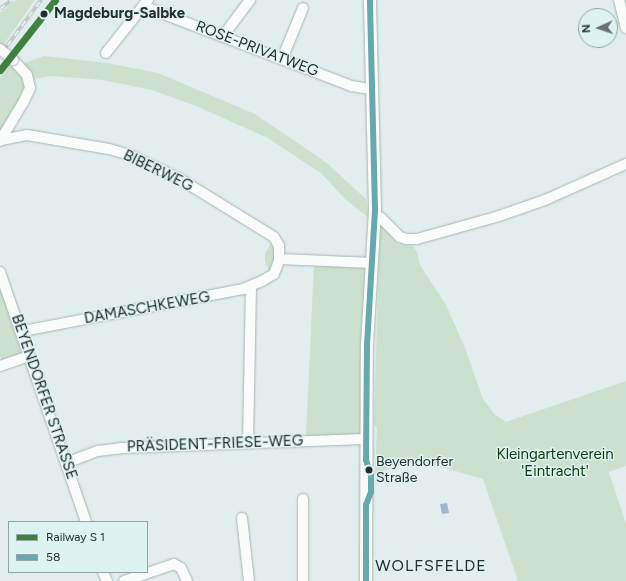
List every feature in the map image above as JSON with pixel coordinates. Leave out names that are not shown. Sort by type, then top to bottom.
[{"type":"main road","points":[[366,581],[367,345],[374,214],[370,0]]},
{"type":"street","points":[[223,36],[250,0]]},
{"type":"street","points":[[619,0],[626,28]]},
{"type":"street","points":[[106,53],[146,3]]},
{"type":"street","name":"ROSE-PRIVATWEG","points":[[146,3],[223,36],[356,88],[371,89]]},
{"type":"street","points":[[282,59],[303,8]]},
{"type":"street","points":[[0,49],[25,72],[30,84],[29,93],[0,140]]},
{"type":"street","points":[[15,117],[21,129],[27,135]]},
{"type":"street","name":"BIBERWEG","points":[[0,140],[27,135],[110,149],[130,155],[180,179],[257,226],[277,240],[280,246],[280,259]]},
{"type":"street","points":[[374,214],[381,218],[400,237],[406,239],[417,239],[496,217],[545,200],[626,164]]},
{"type":"street","points":[[280,259],[372,263]]},
{"type":"street","name":"DAMASCHKEWEG","points":[[22,331],[223,294],[251,286],[270,277],[277,268],[280,259]]},
{"type":"street","name":"BEYENDORFER STRASSE","points":[[0,272],[22,331],[29,356],[86,521]]},
{"type":"street","points":[[248,443],[251,286]]},
{"type":"street","points":[[0,366],[29,356]]},
{"type":"street","name":"PRÄSIDENT-FRIESE-WEG","points":[[66,462],[110,449],[366,439]]},
{"type":"street","points":[[366,460],[371,476],[371,492],[366,505]]},
{"type":"street","points":[[366,474],[362,490],[362,506],[366,523]]},
{"type":"street","points":[[303,499],[303,581]]},
{"type":"street","points":[[242,518],[249,581]]},
{"type":"street","points":[[148,573],[174,564],[182,570],[187,581]]},
{"type":"street","points":[[124,581],[148,573]]},
{"type":"green space","points":[[16,0],[35,0],[2,47],[0,45],[0,13]]},
{"type":"green space","points":[[44,56],[107,63],[158,73],[255,114],[327,163],[366,199],[369,218],[345,199],[322,174],[268,138],[201,108],[152,90],[103,80],[52,76],[32,79],[22,64]]},
{"type":"green space","points":[[11,63],[25,83],[25,91],[0,132],[0,77]]},
{"type":"green space","name":"Kleingartenverein 'Eintracht'","points":[[383,226],[398,244],[413,246],[417,252],[420,265],[446,305],[465,348],[483,399],[495,415],[506,422],[626,381],[626,466],[609,472],[626,524],[626,581],[518,581],[483,479],[418,460],[375,474],[377,429],[374,424],[380,227]]},
{"type":"green space","points":[[273,241],[275,261],[270,273],[265,262],[265,253]]},
{"type":"green space","points":[[314,264],[362,266],[367,270],[363,435],[306,436]]},
{"type":"green space","points":[[2,290],[25,356],[2,363],[0,356],[0,292]]},
{"type":"water","points":[[447,503],[449,513],[442,514],[440,504]]},
{"type":"railway","points":[[0,9],[12,0]]},
{"type":"railway","points":[[0,55],[41,0]]},
{"type":"transit line","points":[[0,70],[55,0]]},
{"type":"transit line","name":"58","points":[[366,581],[366,505],[371,492],[371,476],[366,460],[367,345],[375,209],[370,0]]},
{"type":"place","name":"Magdeburg-Salbke","points":[[44,14]]},
{"type":"place","name":"Beyendorfer Straße","points":[[369,470]]},
{"type":"district","name":"WOLFSFELDE","points":[[431,566]]}]
